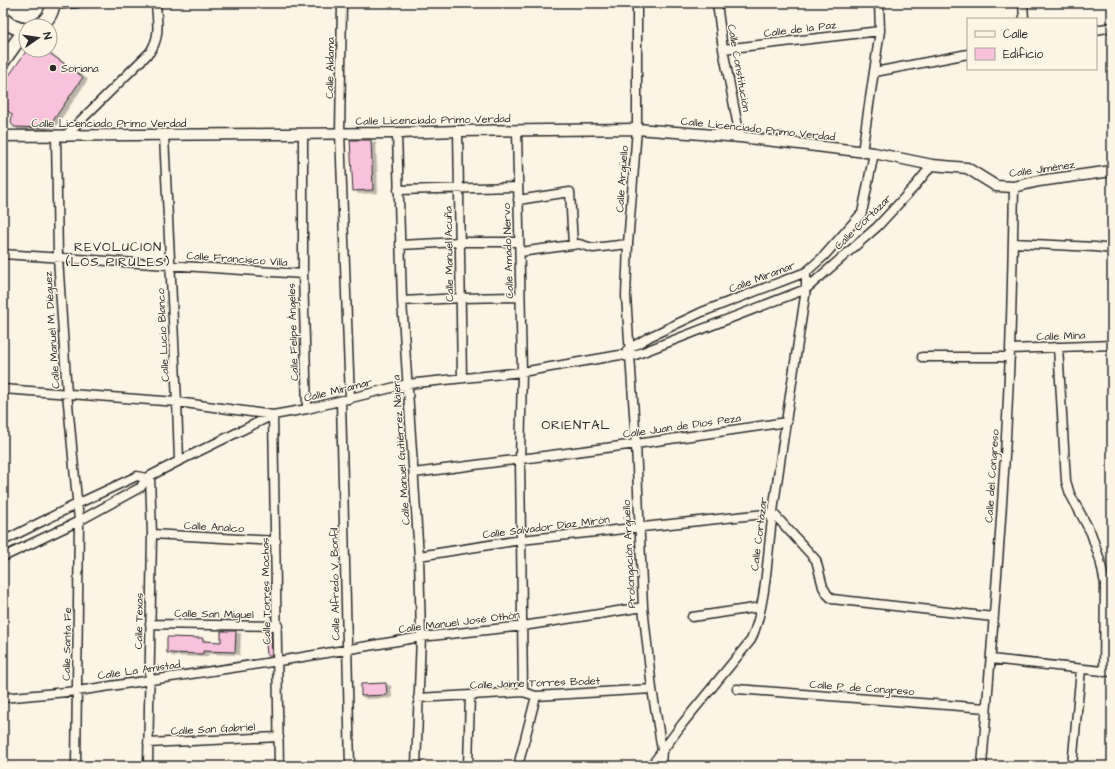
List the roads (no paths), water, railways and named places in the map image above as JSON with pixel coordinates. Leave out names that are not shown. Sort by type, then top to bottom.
[{"type":"main road","points":[[48,18],[53,4]]},
{"type":"main road","points":[[3,19],[9,25],[18,28]]},
{"type":"main road","points":[[3,61],[18,41]]},
{"type":"street","points":[[53,4],[78,3]]},
{"type":"street","points":[[61,136],[150,52],[156,43],[156,3]]},
{"type":"street","name":"Calle Aldama","points":[[340,133],[342,3]]},
{"type":"street","name":"Calle Argüello","points":[[630,357],[626,296],[628,244],[637,129],[637,3]]},
{"type":"street","name":"Calle Constitución","points":[[717,3],[723,49],[740,137]]},
{"type":"street","points":[[862,152],[880,31],[879,3]]},
{"type":"street","points":[[1023,3],[1024,18]]},
{"type":"street","points":[[1097,30],[1112,27]]},
{"type":"street","name":"Calle de la Paz","points":[[723,49],[880,31]]},
{"type":"street","points":[[875,72],[967,54]]},
{"type":"street","name":"Calle Licenciado Primo Verdad","points":[[3,136],[164,136],[637,129],[740,137],[862,152]]},
{"type":"street","name":"Calle Amado Nervo","points":[[517,130],[522,372],[520,460],[523,692]]},
{"type":"street","name":"Calle Manuel Acuña","points":[[458,131],[462,378]]},
{"type":"street","points":[[340,133],[350,399]]},
{"type":"street","name":"Calle Manuel Gutiérrez Nájera","points":[[397,133],[402,301],[419,556],[421,637],[416,766]]},
{"type":"street","name":"Calle Felipe Ángeles","points":[[303,134],[303,274],[307,409]]},
{"type":"street","name":"Calle Manuel M. Diéguez","points":[[61,136],[58,258],[67,393],[79,521]]},
{"type":"street","name":"Calle Lucio Blanco","points":[[164,136],[179,461]]},
{"type":"street","name":"Calle Jiménez","points":[[862,152],[932,165],[967,168],[996,186],[1014,186],[1112,171]]},
{"type":"street","name":"Calle Miramar","points":[[620,355],[648,337],[702,312],[806,272],[824,256],[862,213],[874,154]]},
{"type":"street","name":"Calle Cortázar","points":[[806,289],[877,227],[915,186],[932,165]]},
{"type":"street","name":"Calle del Congreso","points":[[982,766],[991,659],[1010,353],[1014,186]]},
{"type":"street","points":[[398,190],[517,187]]},
{"type":"street","points":[[518,200],[570,192],[573,245]]},
{"type":"street","points":[[400,245],[460,242],[519,242]]},
{"type":"street","points":[[1013,243],[1112,249]]},
{"type":"street","points":[[520,252],[579,244],[593,248],[628,244]]},
{"type":"street","name":"Calle Francisco Villa","points":[[3,254],[303,274]]},
{"type":"street","name":"Calle Cortázar","points":[[651,766],[662,750],[751,640],[757,627],[761,607],[772,513],[806,289],[806,272]]},
{"type":"street","points":[[630,357],[806,289]]},
{"type":"street","points":[[402,301],[520,297]]},
{"type":"street","name":"Calle Mina","points":[[922,357],[1010,353],[1058,347],[1112,345]]},
{"type":"street","points":[[991,659],[1108,672],[1105,584],[1100,560],[1091,533],[1070,494],[1066,481],[1058,347]]},
{"type":"street","name":"Calle Miramar","points":[[3,557],[79,521],[141,488],[148,478],[179,461],[273,415],[307,409],[407,384],[522,372],[620,355],[630,357]]},
{"type":"street","name":"Prolongación Argüello","points":[[630,357],[636,444],[638,527],[643,607],[652,689],[662,750],[661,766]]},
{"type":"street","points":[[3,388],[177,402],[273,415]]},
{"type":"street","name":"Calle Alfredo V. Bonfil","points":[[341,401],[350,766]]},
{"type":"street","name":"Calle Torres Mochas","points":[[273,415],[280,766]]},
{"type":"street","name":"Calle Juan de Dios Peza","points":[[414,473],[520,460],[787,422]]},
{"type":"street","name":"Calle Miramar","points":[[3,541],[137,476],[148,478]]},
{"type":"street","name":"Calle Texas","points":[[148,478],[152,534],[148,766]]},
{"type":"street","points":[[772,513],[816,560],[823,587],[827,594],[832,598],[993,617]]},
{"type":"street","name":"Calle Salvador Díaz Mirón","points":[[419,556],[521,540],[772,513]]},
{"type":"street","name":"Calle Santa Fe","points":[[76,766],[79,521]]},
{"type":"street","name":"Calle Analco","points":[[152,534],[276,541]]},
{"type":"street","name":"Calle Manuel José Othón","points":[[279,661],[421,637],[523,626],[643,607]]},
{"type":"street","points":[[692,617],[761,607]]},
{"type":"street","name":"Calle San Miguel","points":[[150,624],[278,626]]},
{"type":"street","name":"Calle La Amistad","points":[[3,698],[77,691],[279,661]]},
{"type":"street","points":[[1072,766],[1081,669]]},
{"type":"street","name":"Calle Jaime Torres Bodet","points":[[418,698],[523,692],[536,696],[652,689]]},
{"type":"street","name":"Calle P. de Congreso","points":[[737,689],[986,708]]},
{"type":"street","points":[[468,766],[470,695]]},
{"type":"street","points":[[518,766],[536,696]]},
{"type":"street","name":"Calle San Gabriel","points":[[148,744],[279,736]]},
{"type":"place","name":"Soriana","points":[[53,68]]},
{"type":"district","name":"REVOLUCION (LOS PIRULES)","points":[[118,254]]},
{"type":"district","name":"ORIENTAL","points":[[576,425]]}]
